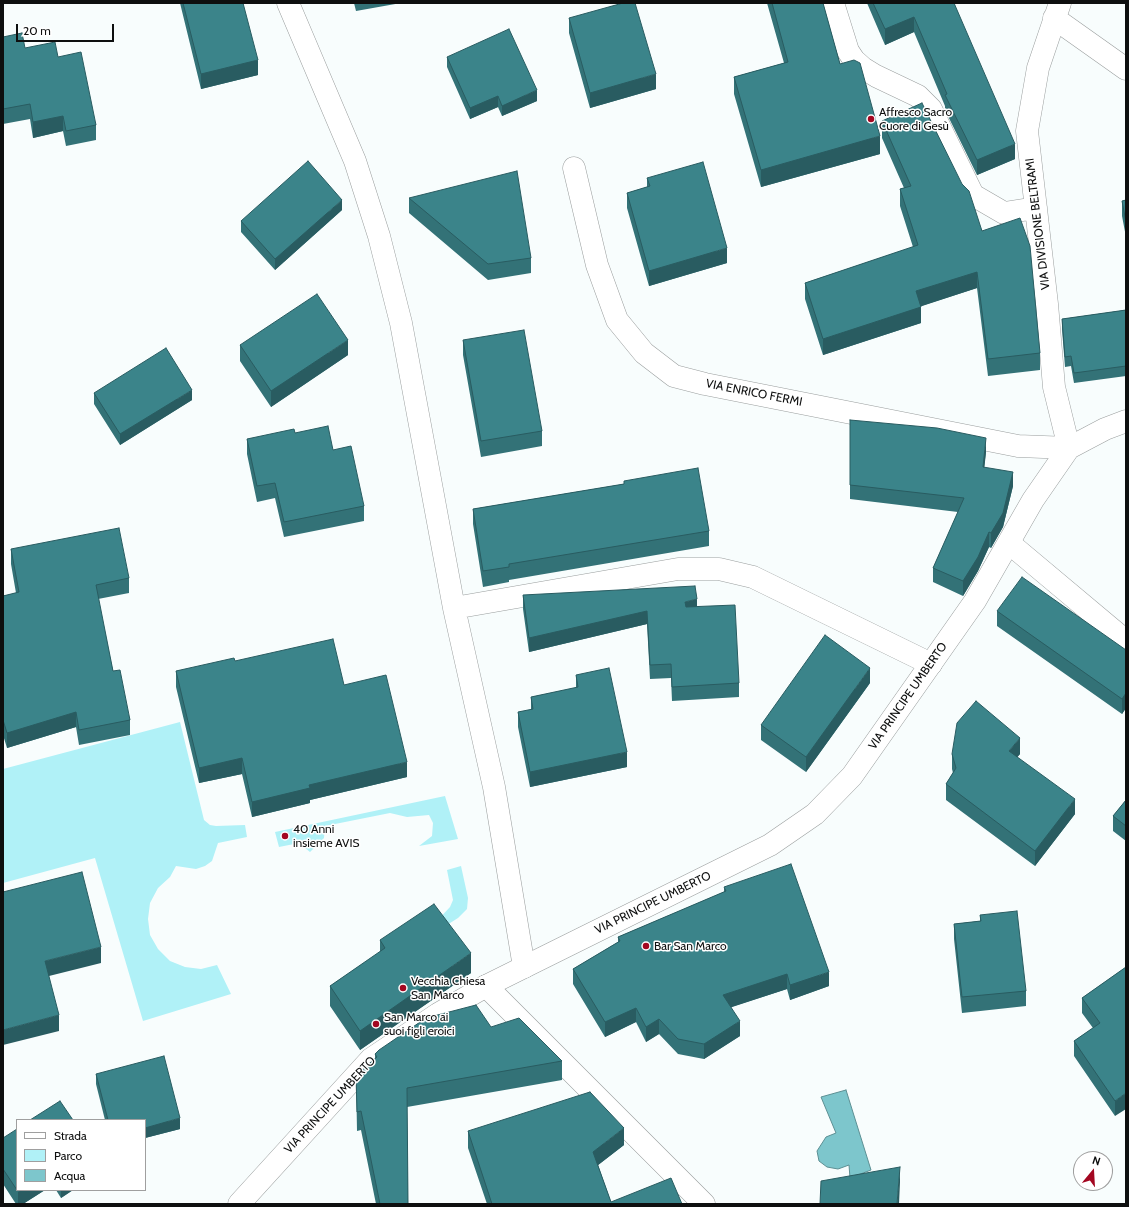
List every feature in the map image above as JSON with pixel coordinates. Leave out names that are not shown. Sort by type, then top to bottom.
[{"type":"street","points":[[288,3],[355,161],[379,236],[401,323],[454,608],[494,788],[524,967]]},
{"type":"street","points":[[833,3],[848,51],[854,60],[876,76],[918,96],[931,109],[972,195],[1004,213],[1036,208]]},
{"type":"street","points":[[1057,10],[1126,69]]},
{"type":"street","name":"VIA DIVISIONE BELTRAMI","points":[[1057,10],[1038,68],[1027,131],[1048,304],[1054,387],[1069,448]]},
{"type":"street","name":"VIA ENRICO FERMI","points":[[574,168],[597,266],[617,320],[644,353],[674,376],[705,384],[1018,446],[1069,448]]},
{"type":"street","points":[[1069,448],[1105,429],[1126,421]]},
{"type":"street","name":"VIA PRINCIPE UMBERTO","points":[[239,1204],[371,1060],[438,1014],[486,986],[770,845],[816,814],[852,776],[975,602],[1036,496],[1069,448]]},
{"type":"street","points":[[1009,543],[1126,641]]},
{"type":"street","points":[[454,608],[678,569],[719,569],[753,577],[931,664]]},
{"type":"street","points":[[486,986],[704,1204]]},
{"type":"green space","points":[[180,722],[204,820],[210,825],[216,826],[245,825],[247,837],[218,843],[212,861],[205,866],[196,869],[176,866],[170,877],[158,888],[150,903],[148,919],[150,935],[158,949],[170,961],[185,967],[201,969],[217,965],[231,994],[143,1021],[95,858],[3,883],[3,769]]},
{"type":"green space","points":[[445,796],[458,839],[419,846],[432,836],[433,823],[429,815],[407,817],[390,813],[325,826],[324,838],[310,852],[299,843],[279,847],[275,832]]},
{"type":"green space","points":[[461,866],[468,898],[467,909],[458,918],[439,930],[435,923],[450,907],[453,900],[447,870]]},
{"type":"water","points":[[846,1090],[871,1170],[850,1178],[849,1165],[838,1169],[827,1167],[819,1161],[817,1151],[826,1137],[836,1133],[821,1097]]},
{"type":"building","points":[[183,3],[243,3],[258,60],[201,74]]},
{"type":"building","points":[[623,3],[635,3],[656,74],[590,93],[569,18]]},
{"type":"building","points":[[772,3],[823,3],[840,64],[854,60],[860,63],[880,136],[761,170],[734,77],[788,62]]},
{"type":"building","points":[[873,3],[954,3],[1015,144],[977,160],[945,95],[947,94],[914,17],[885,29]]},
{"type":"building","points":[[509,29],[537,90],[502,106],[498,96],[470,108],[447,57]]},
{"type":"building","points":[[22,33],[25,48],[55,42],[58,57],[81,52],[96,125],[66,131],[63,116],[33,122],[30,104],[3,109],[3,37]]},
{"type":"building","points":[[922,103],[962,184],[969,191],[982,231],[1020,218],[1030,246],[1040,353],[988,359],[977,272],[916,291],[921,307],[823,339],[805,283],[918,245],[900,189],[911,186],[882,121]]},
{"type":"building","points":[[308,161],[342,200],[275,259],[241,221]]},
{"type":"building","points":[[703,162],[727,248],[649,271],[627,193],[650,186],[647,178]]},
{"type":"building","points":[[517,171],[531,258],[488,264],[409,198]]},
{"type":"building","points":[[1126,200],[1126,222],[1122,201]]},
{"type":"building","points":[[317,294],[348,340],[271,391],[240,345]]},
{"type":"building","points":[[1126,310],[1126,366],[1074,373],[1071,356],[1065,357],[1062,319]]},
{"type":"building","points":[[524,330],[542,431],[481,441],[463,340]]},
{"type":"building","points":[[166,348],[192,390],[120,434],[94,393]]},
{"type":"building","points":[[850,420],[937,428],[986,438],[983,467],[1013,472],[1003,513],[991,533],[989,532],[978,557],[963,581],[933,568],[964,498],[850,485]]},
{"type":"building","points":[[328,426],[333,450],[351,446],[364,506],[284,522],[275,483],[257,486],[247,439],[294,429],[295,433]]},
{"type":"building","points":[[698,468],[709,531],[509,564],[509,567],[483,571],[473,509],[624,484],[624,481]]},
{"type":"building","points":[[119,528],[129,578],[96,585],[113,671],[120,670],[130,720],[79,730],[76,712],[7,733],[3,720],[3,596],[19,592],[11,549]]},
{"type":"building","points":[[1022,577],[1126,650],[1126,693],[1122,699],[997,611]]},
{"type":"building","points":[[695,586],[697,599],[685,602],[686,607],[735,605],[739,683],[672,687],[671,664],[650,665],[647,611],[529,638],[523,595]]},
{"type":"building","points":[[825,635],[870,668],[806,757],[761,725]]},
{"type":"building","points":[[333,639],[344,685],[386,675],[407,762],[309,785],[310,788],[252,802],[242,758],[199,768],[176,671],[234,658],[235,661]]},
{"type":"building","points":[[609,668],[627,752],[530,772],[518,712],[533,709],[531,697],[578,687],[576,675]]},
{"type":"building","points":[[976,701],[1020,738],[1009,751],[1075,799],[1035,851],[946,784],[956,768],[952,754],[957,723]]},
{"type":"building","points":[[1126,800],[1126,826],[1113,816]]},
{"type":"building","points":[[791,864],[829,972],[790,985],[787,974],[723,995],[740,1021],[704,1044],[678,1039],[659,1019],[646,1027],[636,1008],[605,1022],[573,969],[620,941],[618,937],[726,891],[724,887]]},
{"type":"building","points":[[82,872],[101,947],[45,961],[59,1015],[3,1030],[3,892]]},
{"type":"building","name":"Vecchia Chiesa San Marco","points":[[434,904],[471,953],[360,1031],[330,986],[385,948],[380,940]]},
{"type":"building","points":[[1017,911],[1026,991],[962,997],[954,924],[981,921],[980,915]]},
{"type":"building","points":[[1126,967],[1126,1093],[1115,1101],[1074,1041],[1100,1023],[1082,998]]},
{"type":"building","points":[[476,1005],[491,1027],[519,1018],[562,1061],[407,1088],[408,1204],[380,1204],[361,1111],[357,1112],[356,1075],[377,1057],[375,1054],[379,1050],[426,1018]]},
{"type":"building","points":[[164,1056],[180,1118],[146,1128],[146,1119],[108,1119],[96,1074]]},
{"type":"building","points":[[590,1092],[624,1128],[593,1152],[611,1202],[671,1178],[682,1204],[492,1204],[468,1131]]},
{"type":"building","points":[[60,1101],[72,1119],[32,1119]]},
{"type":"building","points":[[16,1130],[16,1188],[3,1169],[3,1138]]},
{"type":"building","points":[[900,1167],[897,1204],[820,1204],[821,1181]]},
{"type":"place","name":"Affresco Sacro Cuore di Gesù","points":[[871,119]]},
{"type":"place","name":"40 Anni insieme AVIS","points":[[285,836]]},
{"type":"place","name":"Bar San Marco","points":[[646,946]]},
{"type":"place","name":"Vecchia Chiesa San Marco","points":[[403,988]]},
{"type":"place","name":"San Marco ai suoi figli eroici","points":[[376,1024]]}]
